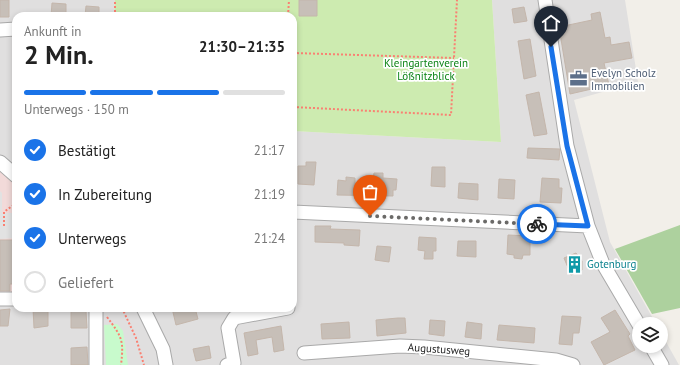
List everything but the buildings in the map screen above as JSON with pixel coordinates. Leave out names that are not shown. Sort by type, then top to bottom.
[{"type":"street","points":[[545,0],[567,146],[588,226],[603,264],[634,317]]},
{"type":"street","points":[[0,30],[12,29]]},
{"type":"street","points":[[0,162],[12,172]]},
{"type":"street","points":[[297,212],[588,226]]},
{"type":"street","points":[[0,299],[12,299]]},
{"type":"street","points":[[96,365],[100,312]]},
{"type":"street","points":[[145,312],[163,349],[166,365]]},
{"type":"street","points":[[227,365],[234,363],[228,328],[234,318],[266,312]]},
{"type":"street","name":"Augustusweg","points":[[304,353],[400,346],[424,347],[547,359],[573,365]]},
{"type":"street","points":[[655,353],[662,365]]},
{"type":"path","points":[[115,0],[115,12]]},
{"type":"path","points":[[288,12],[289,0]]},
{"type":"path","points":[[297,107],[451,115],[456,0]]},
{"type":"path","points":[[297,53],[454,58]]},
{"type":"path","points":[[4,226],[4,212],[12,206]]},
{"type":"path","points":[[101,312],[118,329],[121,337],[122,348],[121,365]]},
{"type":"path","points":[[124,312],[136,338],[144,365]]},
{"type":"shaded area","points":[[0,0],[115,0],[114,12],[12,12],[12,312],[297,312],[297,131],[501,142],[492,0],[625,0],[638,82],[574,100],[610,242],[652,317],[632,317],[632,353],[668,353],[668,345],[679,365],[0,365]]},
{"type":"shaded area","points":[[0,170],[12,181],[12,294],[0,294]]},
{"type":"shaded area","points":[[0,191],[2,193],[2,213],[12,213],[12,238],[0,239]]},
{"type":"green space","name":"Kleingartenverein Lößnitzblick","points":[[115,0],[492,0],[501,142],[297,131],[297,12],[114,12]]},
{"type":"green space","points":[[680,225],[680,308],[652,314],[615,249]]},
{"type":"green space","points":[[117,324],[123,331],[128,365],[106,365],[104,325]]},
{"type":"way so far","points":[[370,216],[537,224]]},
{"type":"place","name":"Evelyn Scholz Immobilien","points":[[578,79]]},
{"type":"place","name":"Gotenburg","points":[[574,264]]},
{"type":"route","points":[[537,224],[588,226],[567,146],[551,47]]}]
